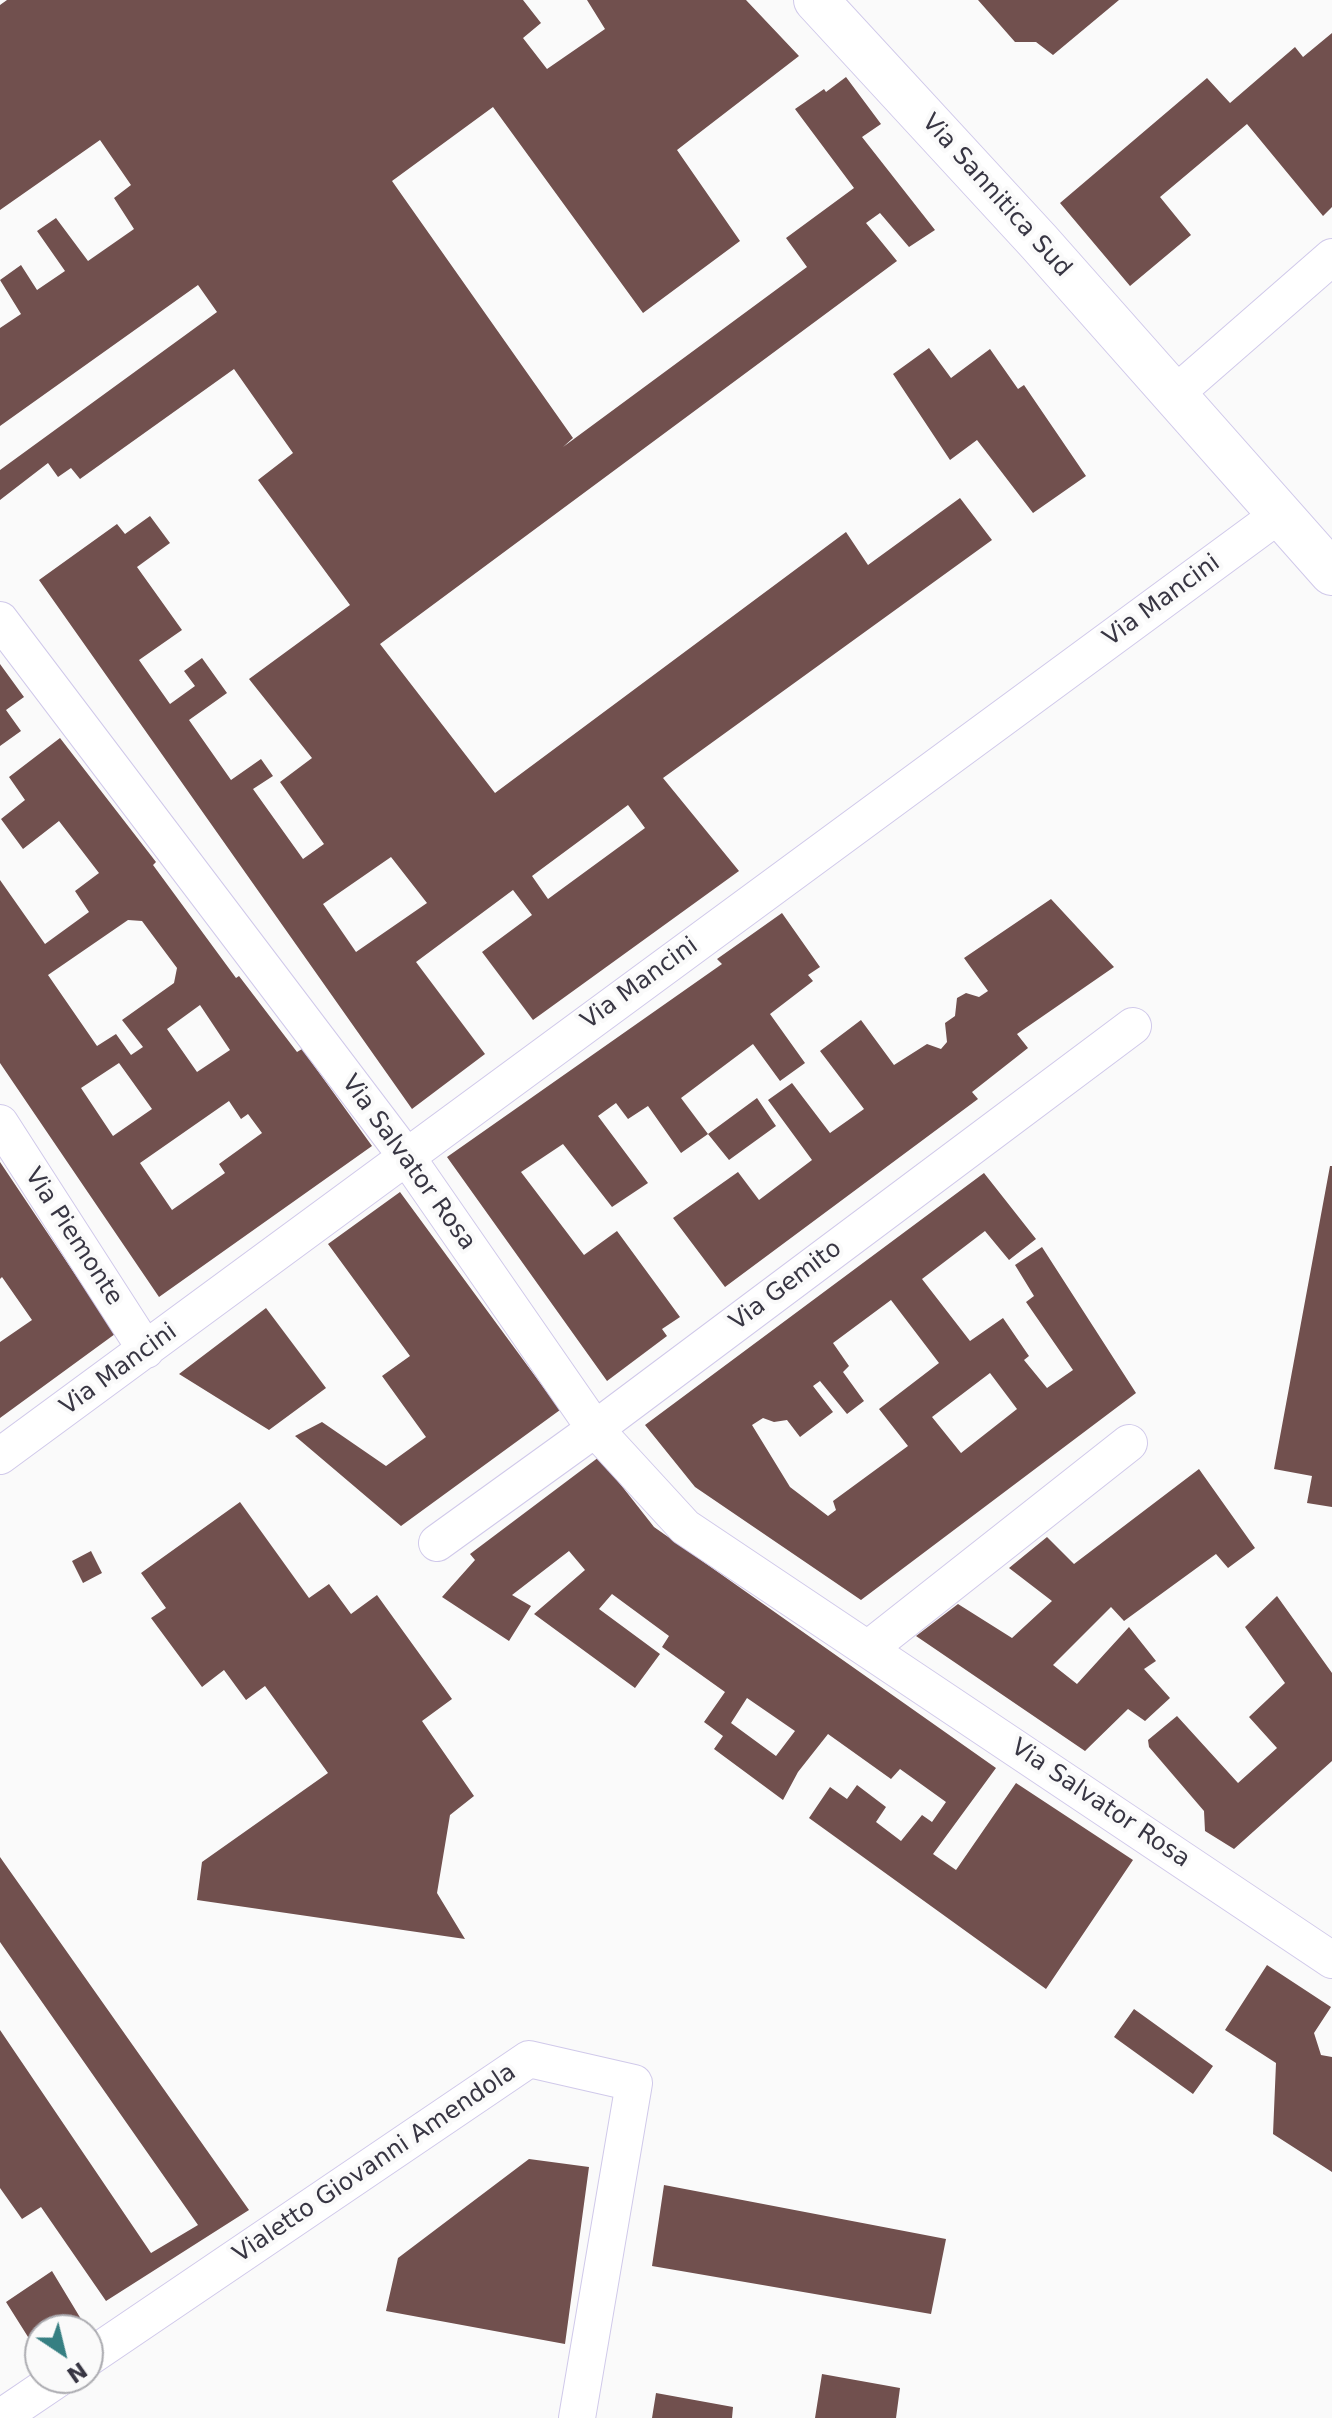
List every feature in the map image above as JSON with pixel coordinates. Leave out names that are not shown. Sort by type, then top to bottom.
[{"type":"main road","name":"Via Sannitica Sud","points":[[816,0],[1175,394],[1332,573]]},
{"type":"street","points":[[1175,394],[1332,257]]},
{"type":"street","name":"Via Mancini","points":[[0,1456],[1280,514]]},
{"type":"street","name":"Via Salvator Rosa","points":[[0,620],[406,1156],[595,1429],[685,1527],[1332,1960]]},
{"type":"street","name":"Via Gemito","points":[[437,1543],[595,1429],[1133,1026]]},
{"type":"street","name":"Via Piemonte","points":[[0,1123],[146,1350]]},
{"type":"street","points":[[868,1649],[1129,1443]]},
{"type":"street","name":"Vialetto Giovanni Amendola","points":[[104,2347],[529,2059],[634,2083],[577,2418]]},
{"type":"street","points":[[0,2418],[35,2394]]},
{"type":"building","points":[[7,0],[523,0],[541,23],[523,38],[547,69],[605,29],[587,0],[746,0],[799,56],[677,150],[740,241],[643,313],[493,107],[392,181],[573,438],[563,447],[807,267],[786,238],[854,188],[795,109],[824,89],[826,92],[846,77],[881,124],[862,137],[935,230],[909,247],[880,213],[866,223],[897,261],[380,644],[495,793],[846,532],[868,565],[960,498],[992,540],[663,778],[739,871],[533,1020],[482,952],[532,915],[513,890],[416,962],[485,1054],[412,1109],[39,580],[117,524],[125,534],[150,516],[170,543],[137,567],[182,630],[139,660],[170,704],[195,686],[184,671],[202,658],[227,693],[189,720],[231,780],[261,759],[273,776],[253,789],[303,859],[324,844],[280,782],[312,758],[249,679],[350,605],[258,480],[293,453],[234,369],[80,479],[71,468],[58,477],[48,463],[0,500],[0,470],[217,312],[198,285],[0,426],[0,328],[21,314],[0,280],[21,265],[37,290],[65,271],[37,231],[56,218],[88,261],[134,229],[114,198],[131,185],[100,140],[0,210],[0,5]],"holes":[[[628,805],[645,828],[548,899],[532,876]],[[391,857],[427,903],[356,952],[323,904]]]},
{"type":"building","points":[[978,0],[1119,0],[1053,55],[1036,42],[1015,42]]},
{"type":"building","points":[[1332,33],[1332,207],[1323,216],[1247,124],[1160,197],[1191,235],[1130,286],[1060,203],[1207,78],[1230,103],[1295,47],[1303,57]]},
{"type":"building","points":[[929,348],[951,378],[990,349],[1018,389],[1024,385],[1086,476],[1033,513],[977,440],[950,460],[893,374]]},
{"type":"building","points":[[0,664],[24,697],[6,710],[21,731],[0,746]]},
{"type":"building","points":[[60,738],[156,862],[153,865],[236,978],[239,976],[297,1052],[302,1049],[372,1146],[159,1297],[0,1063],[0,880],[45,944],[89,912],[75,891],[99,873],[59,821],[23,849],[1,819],[25,800],[9,777]],"holes":[[[128,920],[142,921],[177,968],[174,983],[122,1020],[143,1047],[131,1055],[116,1034],[97,1046],[48,975]],[[200,1005],[230,1050],[197,1072],[167,1029]],[[119,1063],[152,1109],[113,1136],[81,1088]],[[229,1101],[241,1119],[248,1114],[262,1133],[219,1164],[225,1173],[172,1210],[140,1163]]]},
{"type":"building","points":[[1051,899],[1114,967],[1017,1034],[1028,1048],[972,1092],[978,1099],[725,1287],[673,1218],[738,1172],[759,1200],[812,1160],[768,1100],[792,1083],[830,1133],[864,1109],[820,1051],[861,1020],[894,1065],[927,1044],[941,1049],[947,1042],[945,1023],[955,1016],[957,998],[966,993],[979,997],[988,991],[964,958]]},
{"type":"building","points":[[782,913],[820,967],[808,975],[813,981],[770,1014],[805,1063],[780,1081],[753,1044],[681,1098],[708,1134],[681,1153],[648,1106],[628,1119],[616,1103],[598,1116],[648,1183],[612,1207],[563,1144],[521,1172],[584,1255],[617,1231],[680,1317],[662,1329],[667,1336],[607,1381],[447,1157],[722,964],[717,959]]},
{"type":"building","points":[[757,1098],[776,1126],[729,1160],[708,1134]]},
{"type":"building","points":[[0,1162],[115,1334],[0,1418],[0,1342],[32,1320],[2,1277],[0,1279]]},
{"type":"building","points":[[1330,1166],[1332,1507],[1307,1503],[1312,1476],[1274,1469]]},
{"type":"building","points":[[984,1173],[1036,1239],[1009,1260],[985,1231],[922,1279],[970,1341],[1003,1318],[1029,1356],[1024,1360],[1047,1388],[1073,1370],[1026,1302],[1034,1296],[1015,1265],[1042,1247],[1136,1393],[861,1600],[695,1487],[645,1425]],"holes":[[[891,1300],[939,1363],[879,1409],[908,1446],[833,1501],[836,1510],[828,1516],[790,1487],[752,1425],[763,1418],[774,1422],[787,1420],[800,1437],[833,1412],[813,1386],[820,1381],[847,1414],[864,1401],[843,1372],[849,1366],[833,1343]],[[990,1373],[1017,1409],[961,1453],[932,1417]]]},
{"type":"building","points":[[400,1192],[560,1410],[401,1526],[295,1436],[322,1422],[386,1466],[426,1437],[382,1376],[410,1356],[328,1244]]},
{"type":"building","points":[[266,1308],[326,1388],[269,1430],[179,1374]]},
{"type":"building","points":[[599,1457],[654,1527],[996,1768],[933,1854],[956,1870],[1016,1783],[1133,1860],[1046,1989],[809,1818],[830,1787],[847,1799],[857,1785],[886,1807],[876,1822],[901,1841],[922,1815],[932,1822],[946,1802],[900,1769],[891,1779],[828,1734],[798,1772],[783,1800],[714,1749],[723,1736],[704,1722],[725,1692],[662,1647],[669,1636],[612,1594],[599,1609],[660,1654],[635,1688],[534,1614],[585,1570],[569,1551],[512,1595],[531,1606],[509,1641],[442,1597],[475,1560],[470,1554]],"holes":[[[747,1698],[795,1731],[776,1756],[731,1723]]]},
{"type":"building","points":[[1199,1469],[1255,1548],[1228,1568],[1216,1554],[1124,1621],[1111,1607],[1053,1665],[1077,1684],[1129,1627],[1156,1661],[1144,1669],[1170,1698],[1145,1721],[1128,1709],[1085,1751],[916,1636],[958,1604],[1012,1638],[1052,1601],[1009,1568],[1047,1537],[1074,1564]]},
{"type":"building","points":[[240,1502],[309,1598],[329,1584],[351,1614],[377,1595],[452,1699],[422,1721],[474,1796],[450,1815],[437,1893],[465,1939],[197,1900],[202,1862],[328,1773],[265,1686],[246,1700],[224,1670],[202,1687],[151,1618],[166,1608],[141,1573]]},
{"type":"building","points":[[91,1551],[102,1573],[83,1583],[72,1561]]},
{"type":"building","points":[[1277,1596],[1332,1673],[1332,1761],[1234,1849],[1205,1831],[1204,1811],[1149,1747],[1148,1740],[1177,1716],[1238,1783],[1277,1748],[1249,1717],[1285,1683],[1245,1627]]},
{"type":"building","points":[[0,1857],[249,2210],[106,2301],[41,2207],[22,2219],[0,2188],[0,2030],[151,2253],[198,2225],[0,1942]]},
{"type":"building","points":[[1267,1965],[1331,2007],[1314,2033],[1321,2055],[1332,2057],[1332,2172],[1273,2134],[1276,2063],[1225,2030]]},
{"type":"building","points":[[1134,2009],[1213,2066],[1193,2094],[1114,2037]]},
{"type":"building","points":[[529,2159],[589,2167],[565,2344],[386,2311],[398,2258]]},
{"type":"building","points":[[664,2185],[946,2239],[931,2314],[652,2266]]},
{"type":"building","points":[[52,2271],[78,2314],[24,2314],[24,2331],[6,2302]]},
{"type":"building","points":[[822,2374],[900,2388],[896,2418],[815,2418]]},
{"type":"building","points":[[656,2393],[733,2407],[732,2418],[652,2418]]}]
